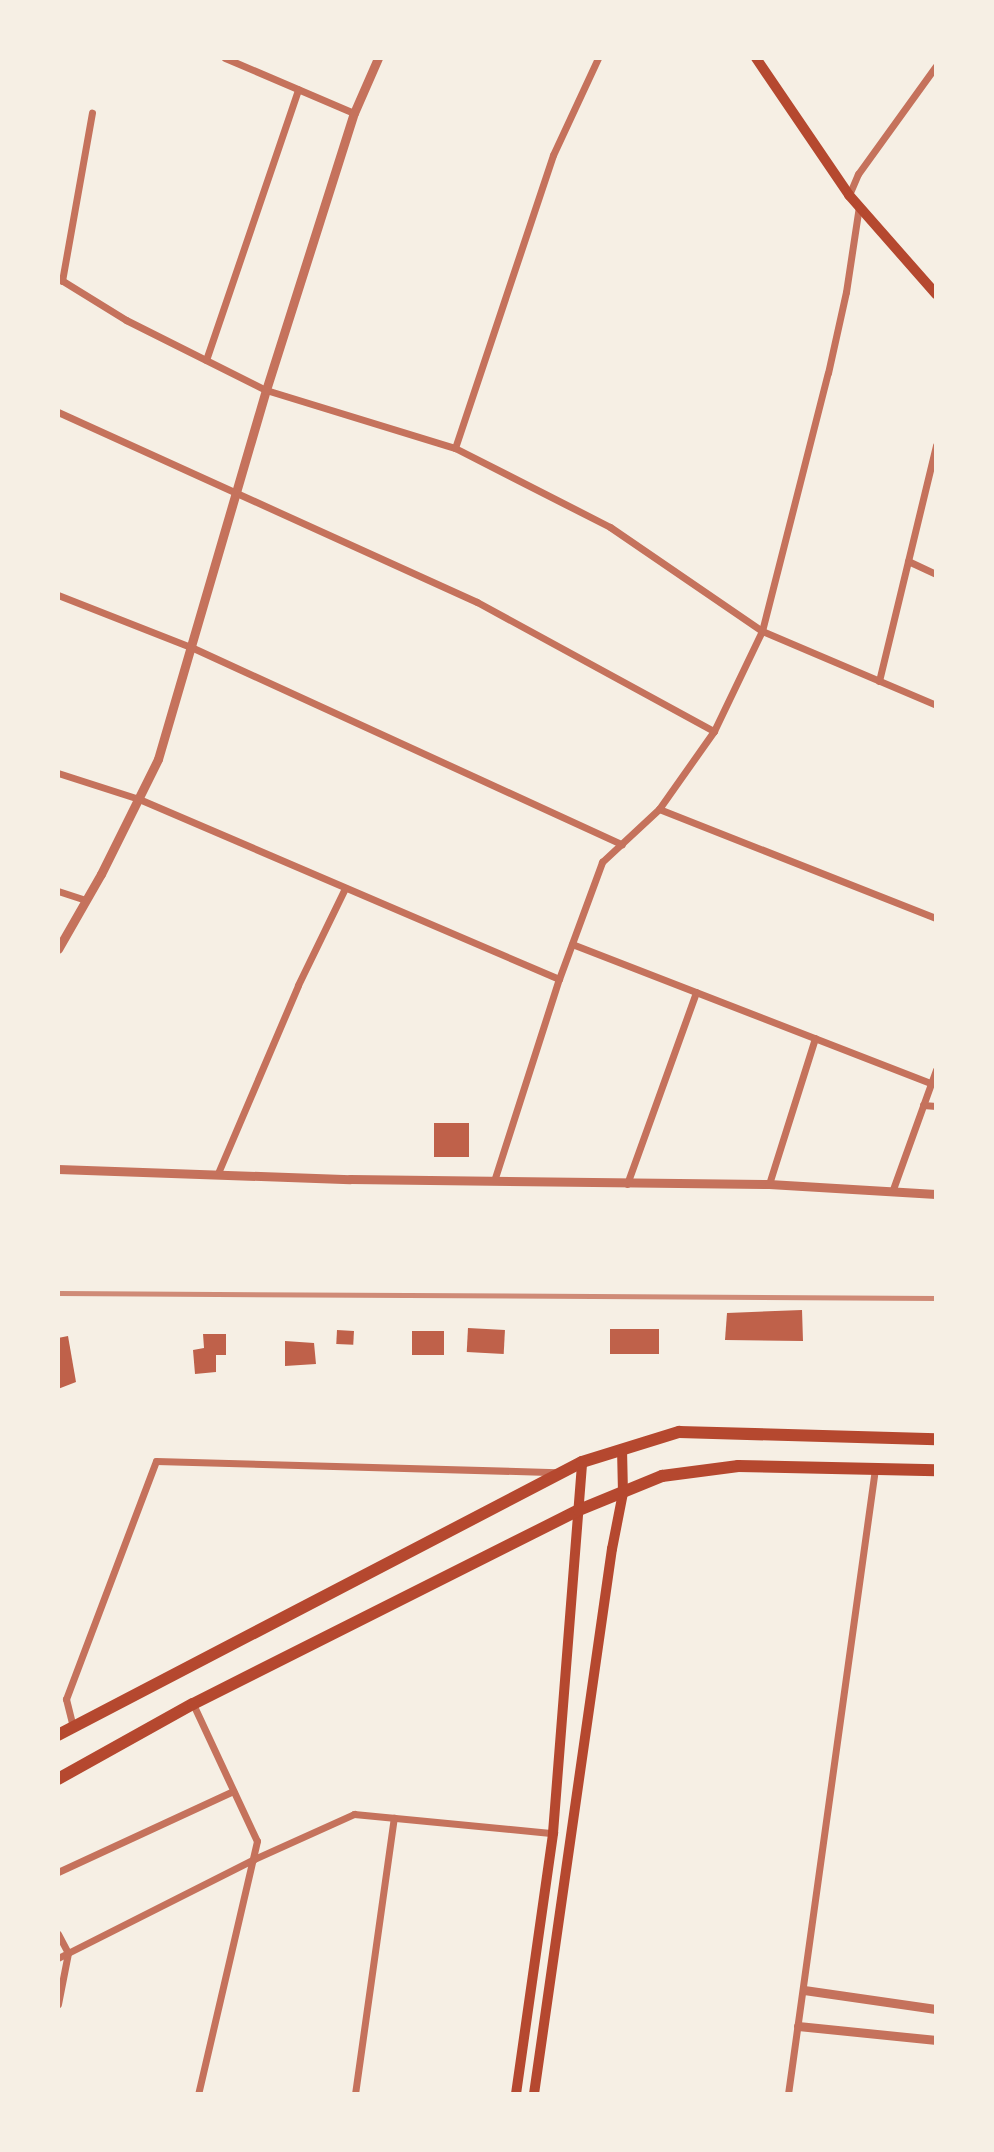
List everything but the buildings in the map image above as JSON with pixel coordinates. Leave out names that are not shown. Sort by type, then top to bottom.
[{"type":"highway","points":[[58,1735],[582,1462],[679,1432],[936,1439]]},
{"type":"highway","points":[[58,1779],[193,1704],[579,1510],[662,1476],[738,1466],[936,1470]]},
{"type":"main road","points":[[756,58],[849,195],[936,293]]},
{"type":"main road","points":[[534,2094],[623,1493],[622,1449]]},
{"type":"main road","points":[[516,2094],[553,1833],[582,1462]]},
{"type":"street","points":[[225,58],[354,113]]},
{"type":"street","points":[[58,949],[158,759],[266,390],[354,113],[378,58]]},
{"type":"street","points":[[455,448],[553,155],[598,58]]},
{"type":"street","points":[[849,195],[858,174],[936,66]]},
{"type":"street","points":[[206,360],[298,89]]},
{"type":"street","points":[[92,113],[60,279],[126,320],[266,390],[455,448],[610,527],[762,631],[936,705]]},
{"type":"street","points":[[494,1181],[559,979],[602,862],[659,809],[714,731],[762,631],[828,373],[846,292],[859,206]]},
{"type":"street","points":[[58,412],[237,490],[477,602],[714,731]]},
{"type":"street","points":[[879,681],[936,445]]},
{"type":"street","points":[[908,561],[936,574]]},
{"type":"street","points":[[58,595],[191,647],[622,844]]},
{"type":"street","points":[[58,773],[139,799],[559,979]]},
{"type":"street","points":[[659,809],[936,918]]},
{"type":"street","points":[[218,1173],[298,985],[345,888]]},
{"type":"street","points":[[58,891],[86,900]]},
{"type":"street","points":[[572,944],[931,1083]]},
{"type":"street","points":[[627,1184],[696,992]]},
{"type":"street","points":[[769,1184],[815,1038]]},
{"type":"street","points":[[892,1192],[936,1070]]},
{"type":"street","points":[[923,1105],[936,1106]]},
{"type":"street","points":[[58,1169],[627,1184],[769,1184],[936,1194]]},
{"type":"street","points":[[73,1727],[66,1699],[156,1461],[563,1472]]},
{"type":"street","points":[[788,2094],[875,1469]]},
{"type":"street","points":[[193,1704],[257,1841],[198,2094]]},
{"type":"street","points":[[58,1872],[233,1791]]},
{"type":"street","points":[[58,1958],[254,1859],[354,1814],[553,1833]]},
{"type":"street","points":[[355,2094],[394,1818]]},
{"type":"street","points":[[58,1934],[68,1953],[58,2004]]},
{"type":"street","points":[[804,1990],[936,2009]]},
{"type":"street","points":[[798,2026],[936,2040]]},
{"type":"railway","points":[[58,1293],[936,1298]]}]
